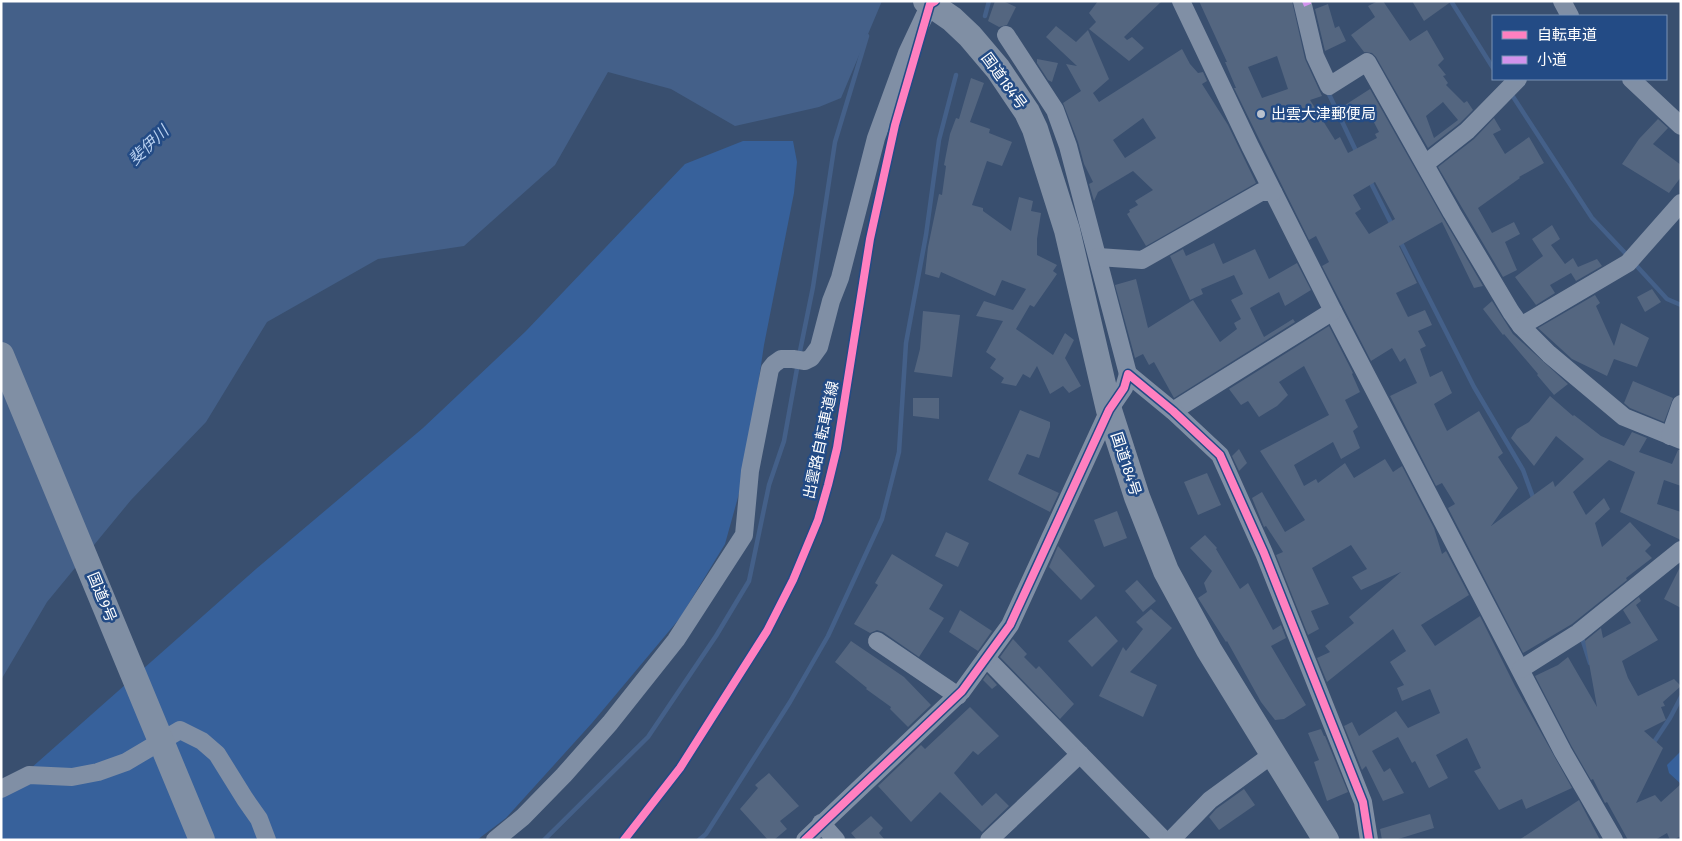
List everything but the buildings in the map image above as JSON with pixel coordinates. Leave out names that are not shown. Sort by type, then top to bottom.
[{"type":"highway","name":"国道184号","points":[[928,3],[952,19],[970,36],[998,69],[1027,112],[1035,129],[1067,230],[1109,410],[1137,497],[1166,570],[1209,650],[1326,840]]},
{"type":"highway","name":"国道9号","points":[[1,355],[202,840]]},
{"type":"street","points":[[1181,1],[1333,311],[1563,752],[1614,840]]},
{"type":"street","points":[[1302,1],[1315,56],[1329,86],[1367,62],[1424,164],[1501,296],[1521,326],[1549,354],[1624,417],[1676,438],[1681,404]]},
{"type":"street","points":[[1562,1],[1569,15]]},
{"type":"street","points":[[495,840],[523,816],[564,775],[610,723],[676,640],[744,535],[750,471],[770,369],[781,359],[799,360],[811,358],[820,347],[876,138],[907,53],[928,3]]},
{"type":"street","points":[[805,840],[958,696],[1010,625],[1109,410],[1124,388],[1128,374],[1068,146],[1055,110],[1006,35]]},
{"type":"street","points":[[1424,164],[1467,131],[1517,80]]},
{"type":"street","points":[[1632,80],[1681,126]]},
{"type":"street","points":[[1098,257],[1142,260],[1262,192],[1273,192]]},
{"type":"street","points":[[1521,326],[1628,263],[1681,203]]},
{"type":"street","points":[[1173,411],[1333,311]]},
{"type":"street","points":[[1128,374],[1173,411],[1220,455],[1235,484],[1363,802],[1369,840]]},
{"type":"street","points":[[1521,669],[1578,632],[1681,550]]},
{"type":"street","points":[[877,641],[958,696]]},
{"type":"street","points":[[986,658],[1164,840]]},
{"type":"street","points":[[1,789],[29,775],[72,777],[98,772],[126,762],[180,730],[202,741],[217,754],[244,800],[259,819],[267,840]]},
{"type":"street","points":[[989,840],[1080,754]]},
{"type":"street","points":[[1171,840],[1210,800],[1273,754]]},
{"type":"street","points":[[821,823],[836,840]]},
{"type":"shaded area","points":[[743,141],[793,141],[797,162],[794,193],[764,345],[745,472],[725,544],[680,618],[592,723],[506,818],[477,840],[1,840],[1,781],[30,769],[256,569],[423,428],[526,331],[685,164]]},
{"type":"shaded area","points":[[1681,751],[1681,784],[1669,773],[1667,765]]},
{"type":"water","name":"斐伊川","points":[[1,1],[882,1],[841,98],[819,107],[735,126],[671,89],[608,72],[555,165],[464,246],[378,259],[267,322],[206,422],[131,500],[47,602],[1,680]]},
{"type":"waterway","points":[[985,16],[989,1]]},
{"type":"waterway","points":[[1451,1],[1492,66]]},
{"type":"waterway","points":[[799,356],[813,287],[835,142],[867,36]]},
{"type":"waterway","points":[[699,840],[706,834],[790,702],[828,636],[882,519],[899,452],[906,343],[926,235],[939,140],[956,75]]},
{"type":"waterway","points":[[1327,90],[1357,153]]},
{"type":"waterway","points":[[1510,92],[1592,218],[1628,256]]},
{"type":"waterway","points":[[1370,181],[1392,225]]},
{"type":"waterway","points":[[1400,241],[1474,387],[1523,470],[1534,500]]},
{"type":"waterway","points":[[1633,262],[1667,299],[1681,305]]},
{"type":"waterway","points":[[544,840],[648,737],[716,636],[749,581],[769,485],[784,441],[798,363]]},
{"type":"waterway","points":[[1581,635],[1590,663]]},
{"type":"waterway","points":[[1652,745],[1681,697]]},
{"type":"marked path","points":[[1303,4],[1310,1]]},
{"type":"cycle path","name":"出雲路自転車道線","points":[[624,840],[680,768],[767,631],[793,580],[818,520],[837,448],[870,239],[895,125],[930,4],[935,1]]},
{"type":"cycle path","points":[[805,840],[962,691],[1010,625],[1109,410],[1124,388],[1128,374],[1173,411],[1220,455],[1264,553],[1363,802],[1369,840]]},
{"type":"place","name":"出雲大津郵便局","points":[[1261,114]]}]
